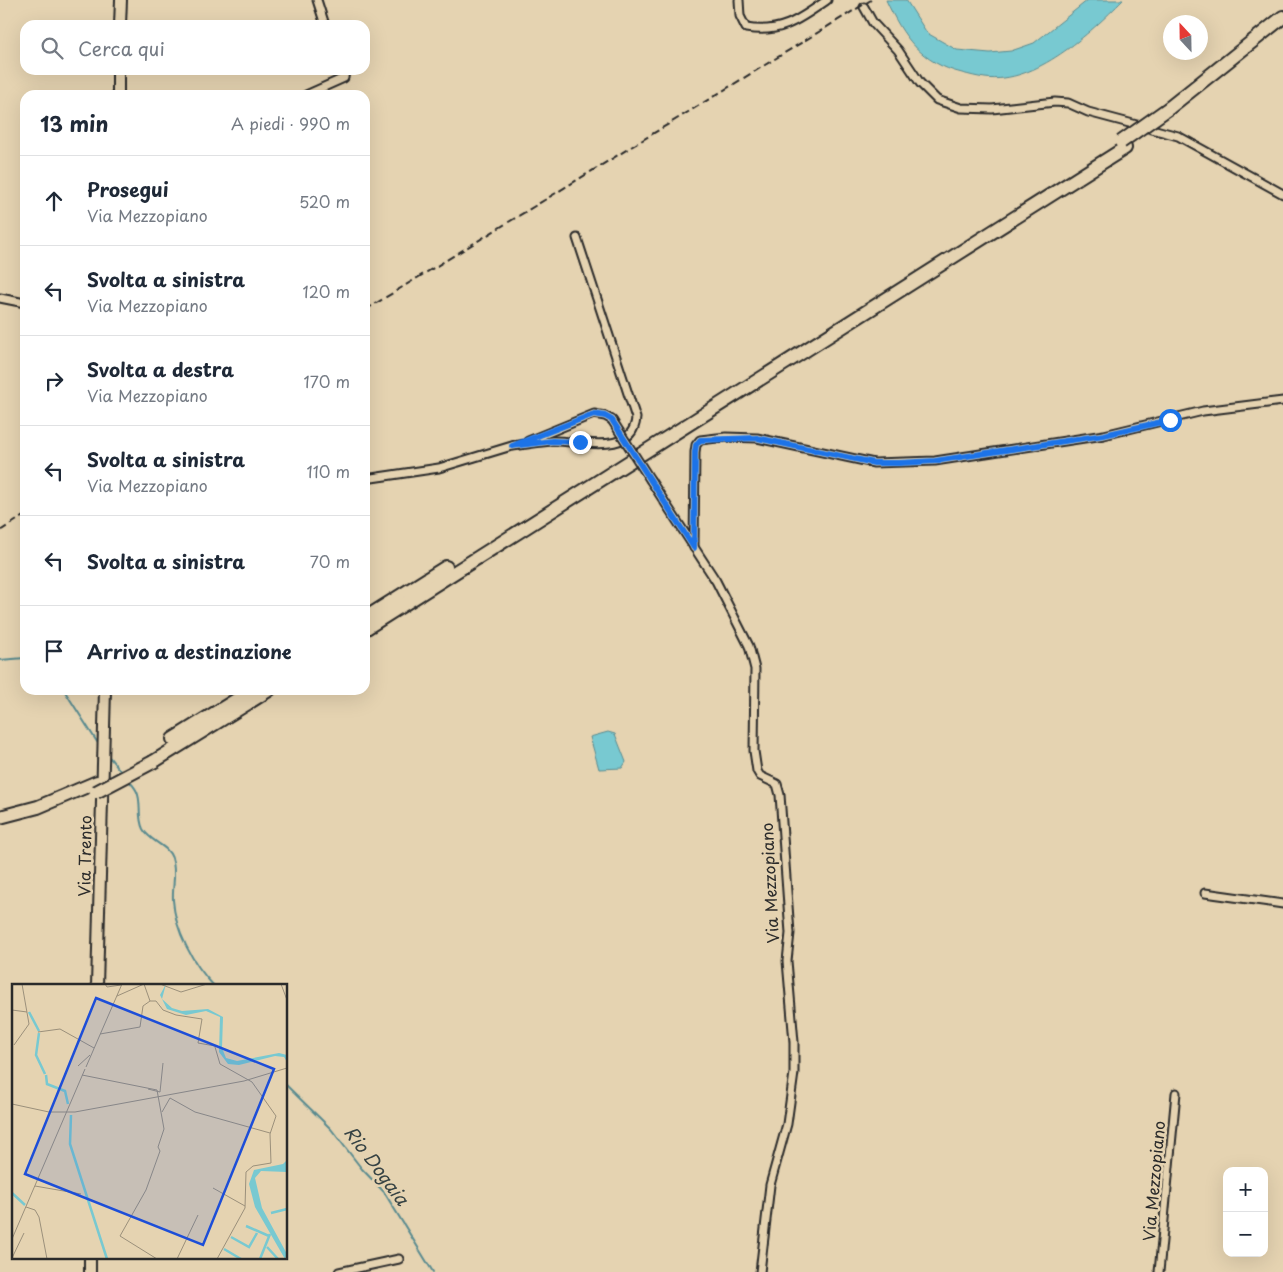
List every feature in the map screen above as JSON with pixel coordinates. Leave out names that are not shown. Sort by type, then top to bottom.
[{"type":"highway","points":[[1171,111],[1283,17]]},
{"type":"highway","points":[[370,626],[1123,145],[1283,28]]},
{"type":"highway","points":[[370,615],[1123,145]]},
{"type":"highway","points":[[151,758],[245,695]]},
{"type":"highway","points":[[0,826],[57,808],[151,758],[260,695]]},
{"type":"highway","points":[[0,817],[97,787]]},
{"type":"street","points":[[120,20],[121,0]]},
{"type":"street","points":[[317,0],[323,20]]},
{"type":"street","points":[[739,0],[742,24],[746,28],[761,30],[782,27],[827,0]]},
{"type":"street","points":[[864,7],[873,23],[898,50],[920,83],[937,100],[961,108],[992,109],[1055,102],[1068,103],[1088,112],[1178,136],[1283,194]]},
{"type":"street","points":[[118,75],[118,90]]},
{"type":"street","points":[[317,90],[344,78],[345,75]]},
{"type":"street","points":[[512,446],[552,441],[614,442],[626,438],[636,428],[636,418],[577,238]]},
{"type":"street","points":[[0,298],[20,302]]},
{"type":"street","points":[[694,548],[695,452],[696,445],[700,440],[757,438],[874,463],[935,461],[1104,435],[1203,411],[1283,401]]},
{"type":"street","name":"Via Mezzopiano","points":[[370,478],[439,468],[512,446],[594,414],[605,416],[612,420],[726,598],[752,656],[756,686],[755,763],[758,774],[777,784],[780,795],[790,933],[787,961],[794,1042],[794,1071],[787,1124],[770,1185],[760,1272]]},
{"type":"street","name":"Via Trento","points":[[97,984],[104,695]]},
{"type":"street","points":[[1205,893],[1283,904]]},
{"type":"street","name":"Via Mezzopiano","points":[[1159,1272],[1176,1093]]},
{"type":"street","points":[[339,1272],[399,1259]]},
{"type":"water","points":[[886,0],[906,0],[927,33],[957,50],[990,53],[1011,51],[1034,43],[1088,0],[1123,0],[1078,41],[1042,65],[1004,78],[985,78],[948,69],[924,55],[915,47],[899,26]]},
{"type":"water","points":[[608,732],[615,734],[626,762],[622,768],[599,769],[590,737]]},
{"type":"waterway","name":"Rio Dogaia","points":[[0,660],[20,658]]},
{"type":"waterway","name":"Rio Dogaia","points":[[67,695],[99,745]]},
{"type":"waterway","name":"Rio Dogaia","points":[[107,754],[121,772]]},
{"type":"waterway","name":"Rio Dogaia","points":[[128,780],[135,788],[138,796],[140,820],[143,829],[167,850],[172,858],[174,869],[173,900],[177,923],[192,957],[212,984]]},
{"type":"waterway","name":"Rio Dogaia","points":[[288,1087],[331,1129],[362,1169],[384,1192],[433,1272]]},
{"type":"railway","points":[[370,307],[871,0]]},
{"type":"railway","points":[[0,531],[20,518]]},
{"type":"route","points":[[580,442],[552,441],[512,446],[528,442],[594,414],[605,416],[612,420],[694,548],[695,452],[696,445],[700,440],[726,437],[757,438],[874,463],[899,463],[935,461],[1104,435],[1170,420]]}]
